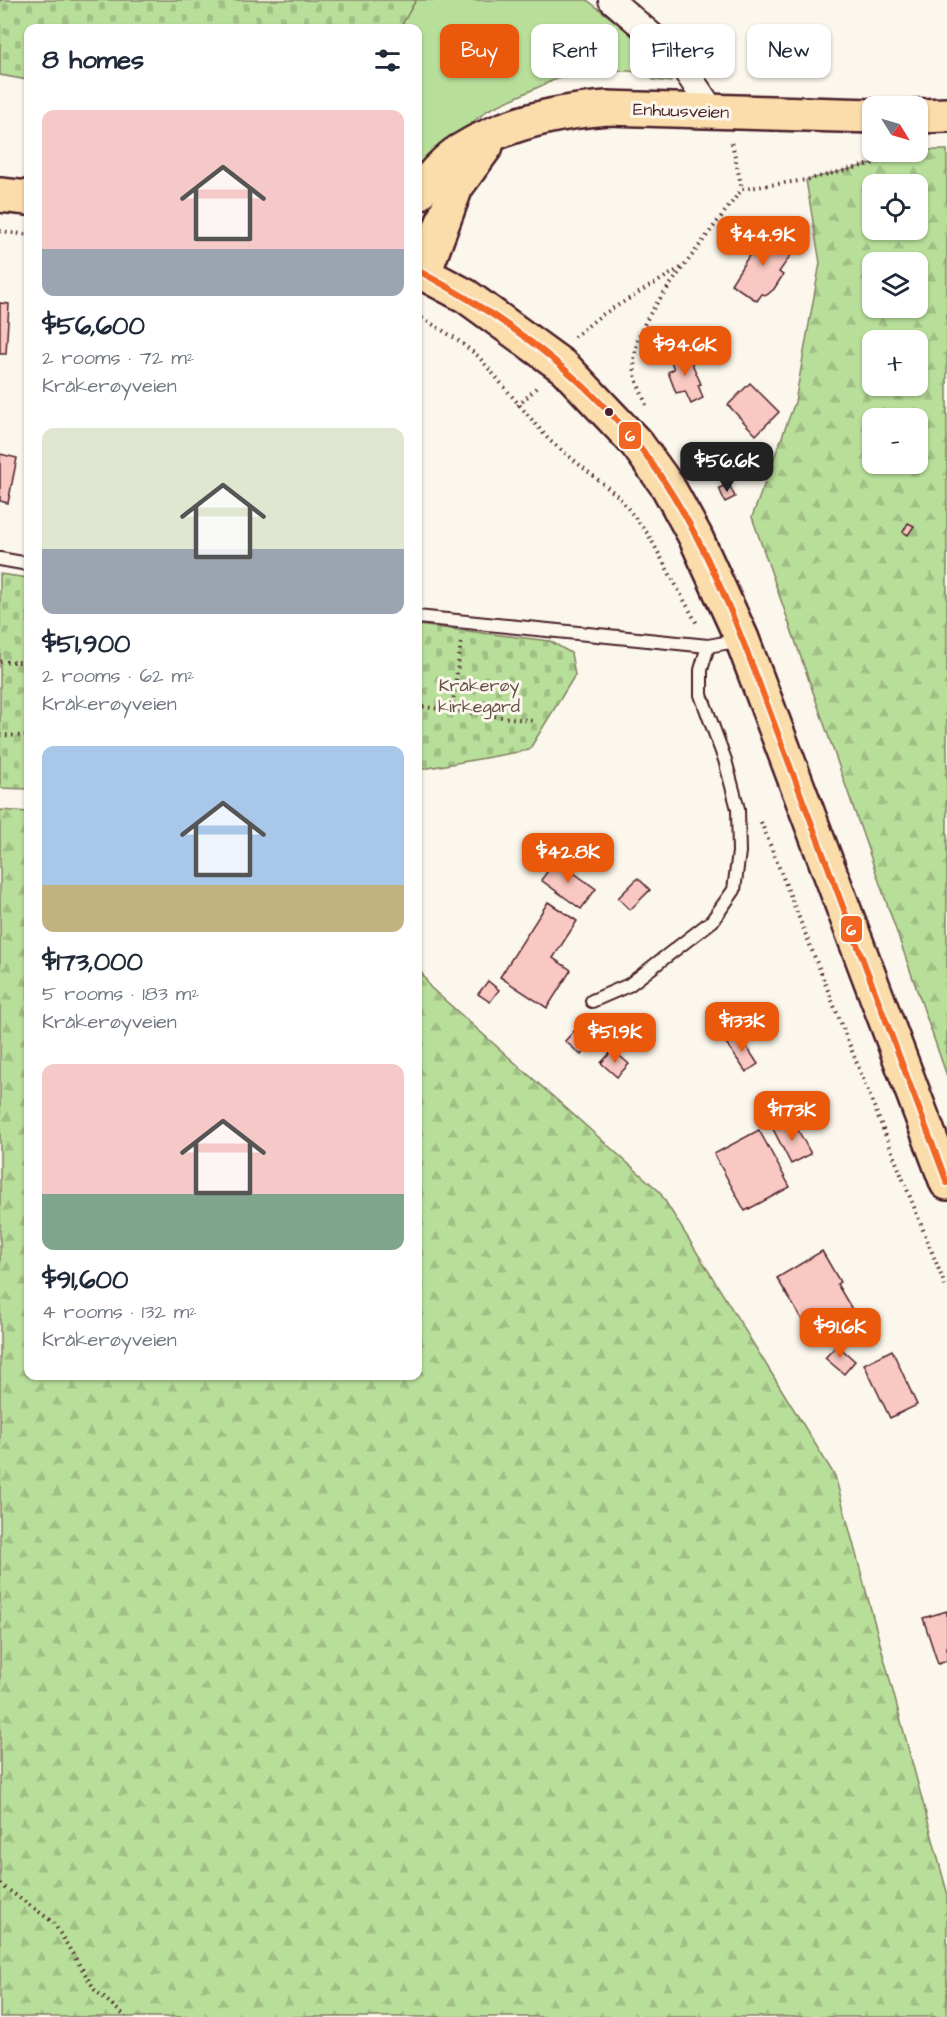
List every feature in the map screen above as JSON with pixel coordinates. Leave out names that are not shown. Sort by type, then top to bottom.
[{"type":"main road","name":"Enhuusveien","points":[[422,189],[459,152],[521,122],[565,112],[607,108],[862,116]]},
{"type":"main road","points":[[928,116],[947,115]]},
{"type":"main road","name":"Enhuusveien","points":[[422,267],[456,188],[493,136]]},
{"type":"main road","points":[[0,195],[24,198]]},
{"type":"main road","points":[[422,273],[466,296],[564,368],[637,444],[668,487],[694,536],[742,639],[947,1183]]},
{"type":"street","points":[[611,0],[660,42],[685,70],[714,113]]},
{"type":"lane","points":[[0,559],[24,563]]},
{"type":"lane","points":[[422,617],[708,646],[742,639]]},
{"type":"lane","points":[[592,1000],[629,985],[712,921],[734,890],[739,852],[738,809],[725,760],[701,695],[701,670],[708,646]]},
{"type":"path","points":[[714,113],[733,145],[742,189]]},
{"type":"path","points":[[646,405],[635,374],[635,347],[647,318],[742,189],[806,180],[927,150],[937,150]]},
{"type":"path","points":[[0,231],[24,234]]},
{"type":"path","points":[[573,338],[600,316],[684,266]]},
{"type":"path","points":[[518,405],[541,383]]},
{"type":"path","points":[[452,710],[463,621]]},
{"type":"path","points":[[0,662],[24,662]]},
{"type":"path","points":[[422,707],[533,721]]},
{"type":"path","points":[[0,735],[24,736]]},
{"type":"path","points":[[0,1884],[53,1922],[95,1990],[126,2017]]},
{"type":"green space","points":[[0,0],[416,0],[402,24],[24,24],[24,79],[0,75]]},
{"type":"green space","points":[[416,0],[587,0],[630,33],[630,71],[618,70],[618,24],[531,24],[531,78],[558,78],[488,110],[443,146],[422,168],[422,24],[402,24]]},
{"type":"green space","points":[[651,78],[671,78],[671,82]]},
{"type":"green space","points":[[928,150],[947,150],[947,1076],[752,517],[795,402],[820,263],[806,180],[879,162],[928,162]]},
{"type":"green space","points":[[0,574],[24,577],[24,789],[0,788]]},
{"type":"green space","name":"Kråkerøy kirkegård","points":[[422,626],[550,641],[571,653],[575,675],[529,750],[422,769]]},
{"type":"green space","points":[[0,810],[24,812],[24,1380],[422,1380],[422,973],[430,987],[659,1191],[835,1476],[947,1892],[947,2017],[0,2017]]},
{"type":"building","points":[[772,226],[783,234],[776,244],[791,255],[779,272],[783,275],[774,289],[767,295],[762,294],[757,301],[731,284],[762,235],[765,237]]},
{"type":"building","points":[[0,303],[9,304],[6,354],[0,354]]},
{"type":"building","points":[[686,350],[701,384],[698,385],[703,398],[691,404],[685,391],[676,393],[668,372],[674,369],[669,357]]},
{"type":"building","points":[[750,383],[779,412],[756,435],[728,405]]},
{"type":"building","points":[[0,454],[17,458],[8,503],[0,501]]},
{"type":"building","points":[[729,484],[735,497],[725,502],[719,488]]},
{"type":"building","points":[[908,523],[914,526],[908,535],[903,532]]},
{"type":"building","points":[[556,860],[596,889],[581,909],[541,880]]},
{"type":"building","points":[[638,878],[650,890],[630,910],[618,898]]},
{"type":"building","points":[[548,902],[577,921],[553,958],[571,970],[547,1008],[500,977]]},
{"type":"building","points":[[488,981],[499,990],[490,1002],[478,994]]},
{"type":"building","points":[[586,1018],[601,1032],[581,1055],[565,1041]]},
{"type":"building","points":[[739,1035],[758,1064],[746,1072],[726,1043]]},
{"type":"building","points":[[613,1050],[629,1064],[617,1077],[601,1063]]},
{"type":"building","points":[[792,1119],[811,1154],[791,1164],[773,1129]]},
{"type":"building","points":[[759,1130],[790,1187],[745,1211],[714,1154]]},
{"type":"building","points":[[822,1251],[840,1282],[837,1284],[853,1311],[837,1320],[840,1323],[834,1327],[829,1329],[827,1326],[811,1335],[777,1278]]},
{"type":"building","points":[[837,1345],[855,1361],[844,1374],[825,1358]]},
{"type":"building","points":[[892,1350],[917,1405],[890,1418],[864,1364]]},
{"type":"building","points":[[947,1611],[947,1661],[938,1664],[923,1618]]},
{"type":"transit line","name":"6","points":[[422,273],[508,325],[564,369],[590,393],[638,445],[664,481],[687,520],[708,561],[745,646],[947,1183]]}]
